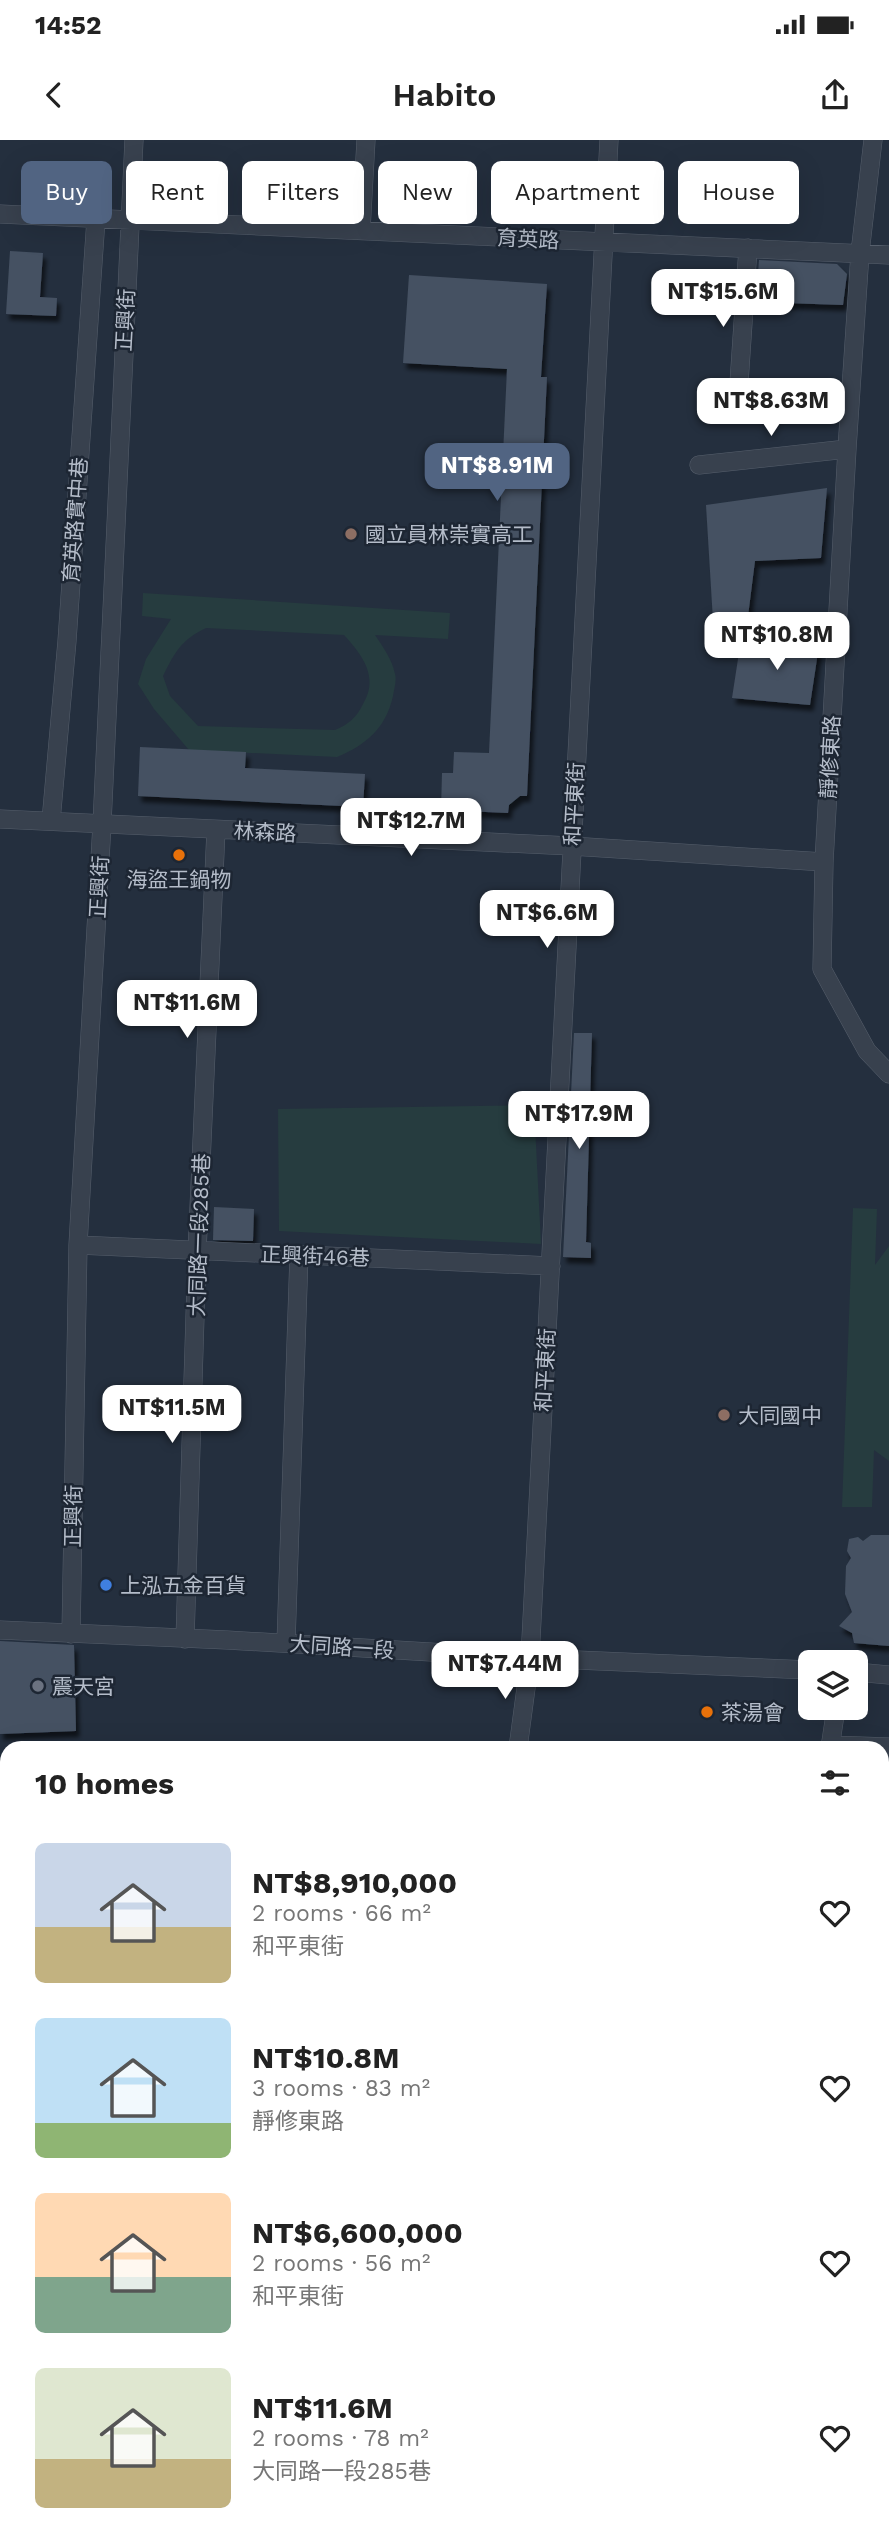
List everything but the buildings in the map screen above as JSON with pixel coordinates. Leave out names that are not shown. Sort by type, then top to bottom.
[{"type":"street","name":"正興街","points":[[133,161],[134,140]]},
{"type":"street","points":[[361,231],[366,140]]},
{"type":"street","name":"和平東街","points":[[519,1741],[530,1658],[609,140]]},
{"type":"street","name":"靜修東路","points":[[873,140],[860,253],[847,449],[824,862],[822,970],[867,1051],[889,1074]]},
{"type":"street","name":"育英路","points":[[0,214],[21,215]]},
{"type":"street","name":"育英路實中巷","points":[[51,821],[67,641],[96,224]]},
{"type":"street","name":"正興街","points":[[71,1634],[78,1245],[102,824],[130,224]]},
{"type":"street","name":"育英路","points":[[226,224],[889,255]]},
{"type":"street","points":[[737,413],[748,248]]},
{"type":"street","points":[[699,465],[847,449]]},
{"type":"street","name":"林森路","points":[[0,818],[571,846],[824,862]]},
{"type":"street","name":"大同路一段285巷","points":[[185,1639],[197,1252],[216,830]]},
{"type":"street","name":"正興街46巷","points":[[78,1245],[551,1266]]},
{"type":"street","points":[[286,1643],[299,1255]]},
{"type":"street","name":"大同路一段","points":[[0,1630],[798,1669]]},
{"type":"street","points":[[868,1673],[889,1675]]},
{"type":"street","points":[[832,1741],[834,1720]]},
{"type":"green space","points":[[143,593],[450,613],[448,639],[375,635],[396,676],[390,707],[380,726],[366,741],[337,757],[189,750],[154,709],[138,684],[146,659],[171,619],[142,616]],"holes":[[[206,628],[344,635],[363,659],[369,685],[368,694],[358,713],[335,730],[198,726],[170,696],[163,676],[180,648],[190,637]]]},
{"type":"green space","points":[[534,1105],[541,1244],[279,1231],[278,1109]]},
{"type":"green space","points":[[853,1208],[877,1209],[875,1265],[889,1246],[889,1461],[874,1450],[872,1507],[842,1507]]},
{"type":"place","name":"國立員林崇實高工","points":[[351,534]]},
{"type":"place","name":"海盜王鍋物","points":[[179,855]]},
{"type":"place","name":"大同國中","points":[[724,1415]]},
{"type":"place","name":"上泓五金百貨","points":[[106,1585]]},
{"type":"place","name":"震天宮","points":[[38,1686]]},
{"type":"place","name":"茶湯會","points":[[707,1712]]}]
